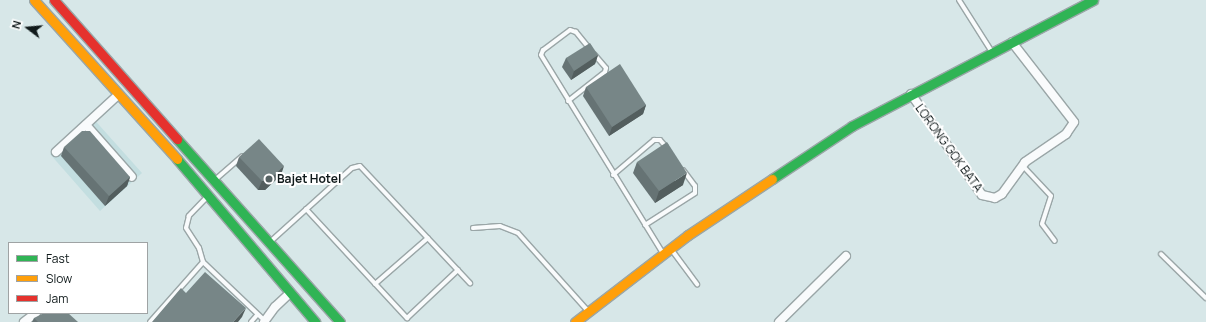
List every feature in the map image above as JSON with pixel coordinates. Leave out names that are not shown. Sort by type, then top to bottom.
[{"type":"main road","points":[[34,0],[209,195],[315,322]]},
{"type":"main road","points":[[575,322],[667,251],[809,153],[911,94],[1012,42],[1081,3],[1093,0]]},
{"type":"main road","points":[[58,2],[214,181],[340,322]]},
{"type":"street","points":[[46,14],[58,2]]},
{"type":"street","points":[[1012,42],[1074,122],[1066,134],[1022,165]]},
{"type":"street","name":"LORONG GOK BATA","points":[[911,94],[984,196],[995,198],[1002,194],[1022,165]]},
{"type":"street","points":[[56,152],[118,95]]},
{"type":"street","points":[[86,125],[132,177]]},
{"type":"street","points":[[779,322],[846,256]]},
{"type":"street","points":[[274,322],[266,319],[290,292]]},
{"type":"street","points":[[24,322],[35,314]]},
{"type":"lane","points":[[959,0],[992,52]]},
{"type":"lane","points":[[568,101],[602,75],[606,70],[576,32],[570,30],[541,54],[568,101],[645,225],[697,284]]},
{"type":"lane","points":[[614,175],[654,140],[660,140],[671,154]]},
{"type":"lane","points":[[214,181],[246,152]]},
{"type":"lane","points":[[1022,165],[1051,198],[1042,224],[1055,241]]},
{"type":"lane","points":[[269,243],[352,168],[360,166],[470,283]]},
{"type":"lane","points":[[645,225],[695,193],[695,186],[680,166]]},
{"type":"lane","points":[[209,195],[189,216],[186,224],[199,248],[203,262],[257,315],[266,319]]},
{"type":"lane","points":[[306,209],[407,318],[458,270]]},
{"type":"lane","points":[[473,228],[500,226],[518,233],[588,311]]},
{"type":"lane","points":[[375,284],[428,238]]},
{"type":"lane","points":[[1161,254],[1206,298]]},
{"type":"lane","points":[[150,322],[203,262]]},
{"type":"lane","points":[[251,322],[257,315]]},
{"type":"shaded area","points":[[91,116],[142,173],[100,211],[50,154]]},
{"type":"building","points":[[590,43],[598,55],[574,71],[566,58]]},
{"type":"building","points":[[620,64],[646,105],[612,127],[586,87]]},
{"type":"building","points":[[82,131],[90,131],[130,177],[109,196],[64,147]]},
{"type":"building","points":[[259,139],[284,166],[268,181],[262,181],[239,157]]},
{"type":"building","points":[[667,142],[687,173],[659,191],[637,162]]},
{"type":"building","points":[[205,272],[246,308],[233,322],[152,322],[181,288],[186,293]]},
{"type":"building","points":[[42,314],[69,314],[78,322],[38,322],[34,318]]},
{"type":"traffic: fast","points":[[772,179],[852,126],[1093,0]]},
{"type":"traffic: fast","points":[[177,139],[340,322]]},
{"type":"traffic: fast","points":[[177,159],[315,322]]},
{"type":"traffic: slow","points":[[34,0],[177,159]]},
{"type":"traffic: slow","points":[[575,322],[688,235],[772,179]]},
{"type":"traffic: jam","points":[[54,0],[177,139]]},
{"type":"place","name":"Bajet Hotel","points":[[269,179]]}]
